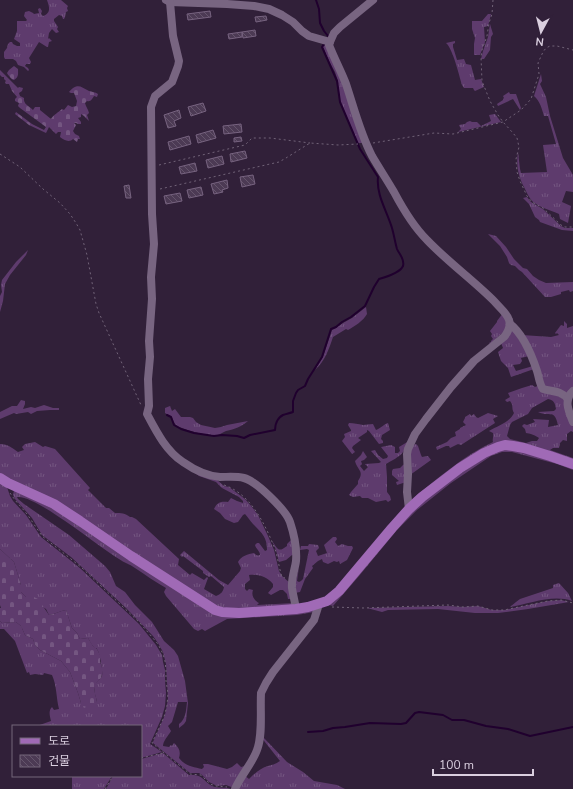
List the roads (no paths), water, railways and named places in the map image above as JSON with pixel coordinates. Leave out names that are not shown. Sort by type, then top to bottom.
[{"type":"main road","points":[[4,480],[60,508],[215,610],[238,613],[296,609],[327,601],[339,591],[409,509],[422,497],[460,468],[484,453],[505,445],[524,448],[573,464]]},
{"type":"street","points":[[373,0],[334,33],[329,45],[345,83],[367,144],[407,214],[425,239],[488,295],[505,313],[510,324],[508,333],[474,361],[451,387],[415,434],[407,454],[407,492],[409,509]]},
{"type":"street","points":[[296,609],[292,584],[296,552],[294,536],[286,514],[252,481],[238,477],[212,476],[184,463],[177,458],[163,441],[147,414],[149,406],[149,336],[152,299],[150,277],[154,244],[152,214],[151,107],[156,96],[172,82],[179,61],[173,36],[168,1],[254,6],[282,15],[310,36],[330,42]]},
{"type":"street","points":[[510,324],[518,332],[527,347],[543,388],[560,392],[568,399]]},
{"type":"street","points":[[573,390],[568,399],[567,406],[573,422]]},
{"type":"street","points":[[233,788],[258,749],[261,694],[263,688],[273,672],[314,620],[319,604]]},
{"type":"waterway","points":[[316,0],[319,9],[320,23],[328,36]]},
{"type":"waterway","points":[[167,415],[171,417],[174,425],[181,429],[194,433],[214,436],[222,435],[244,438],[250,435],[275,430],[279,418],[293,412],[293,401],[296,393],[305,386],[322,357],[331,329],[351,317],[365,306],[379,279],[396,273],[403,266],[403,259],[397,249],[392,228],[380,197],[378,177],[360,149],[340,102],[337,81],[322,47],[324,44]]},
{"type":"waterway","points":[[308,732],[370,723],[401,724],[406,723],[415,713],[419,712],[443,715],[452,720],[464,720],[486,726],[508,729],[530,736],[573,727]]}]
